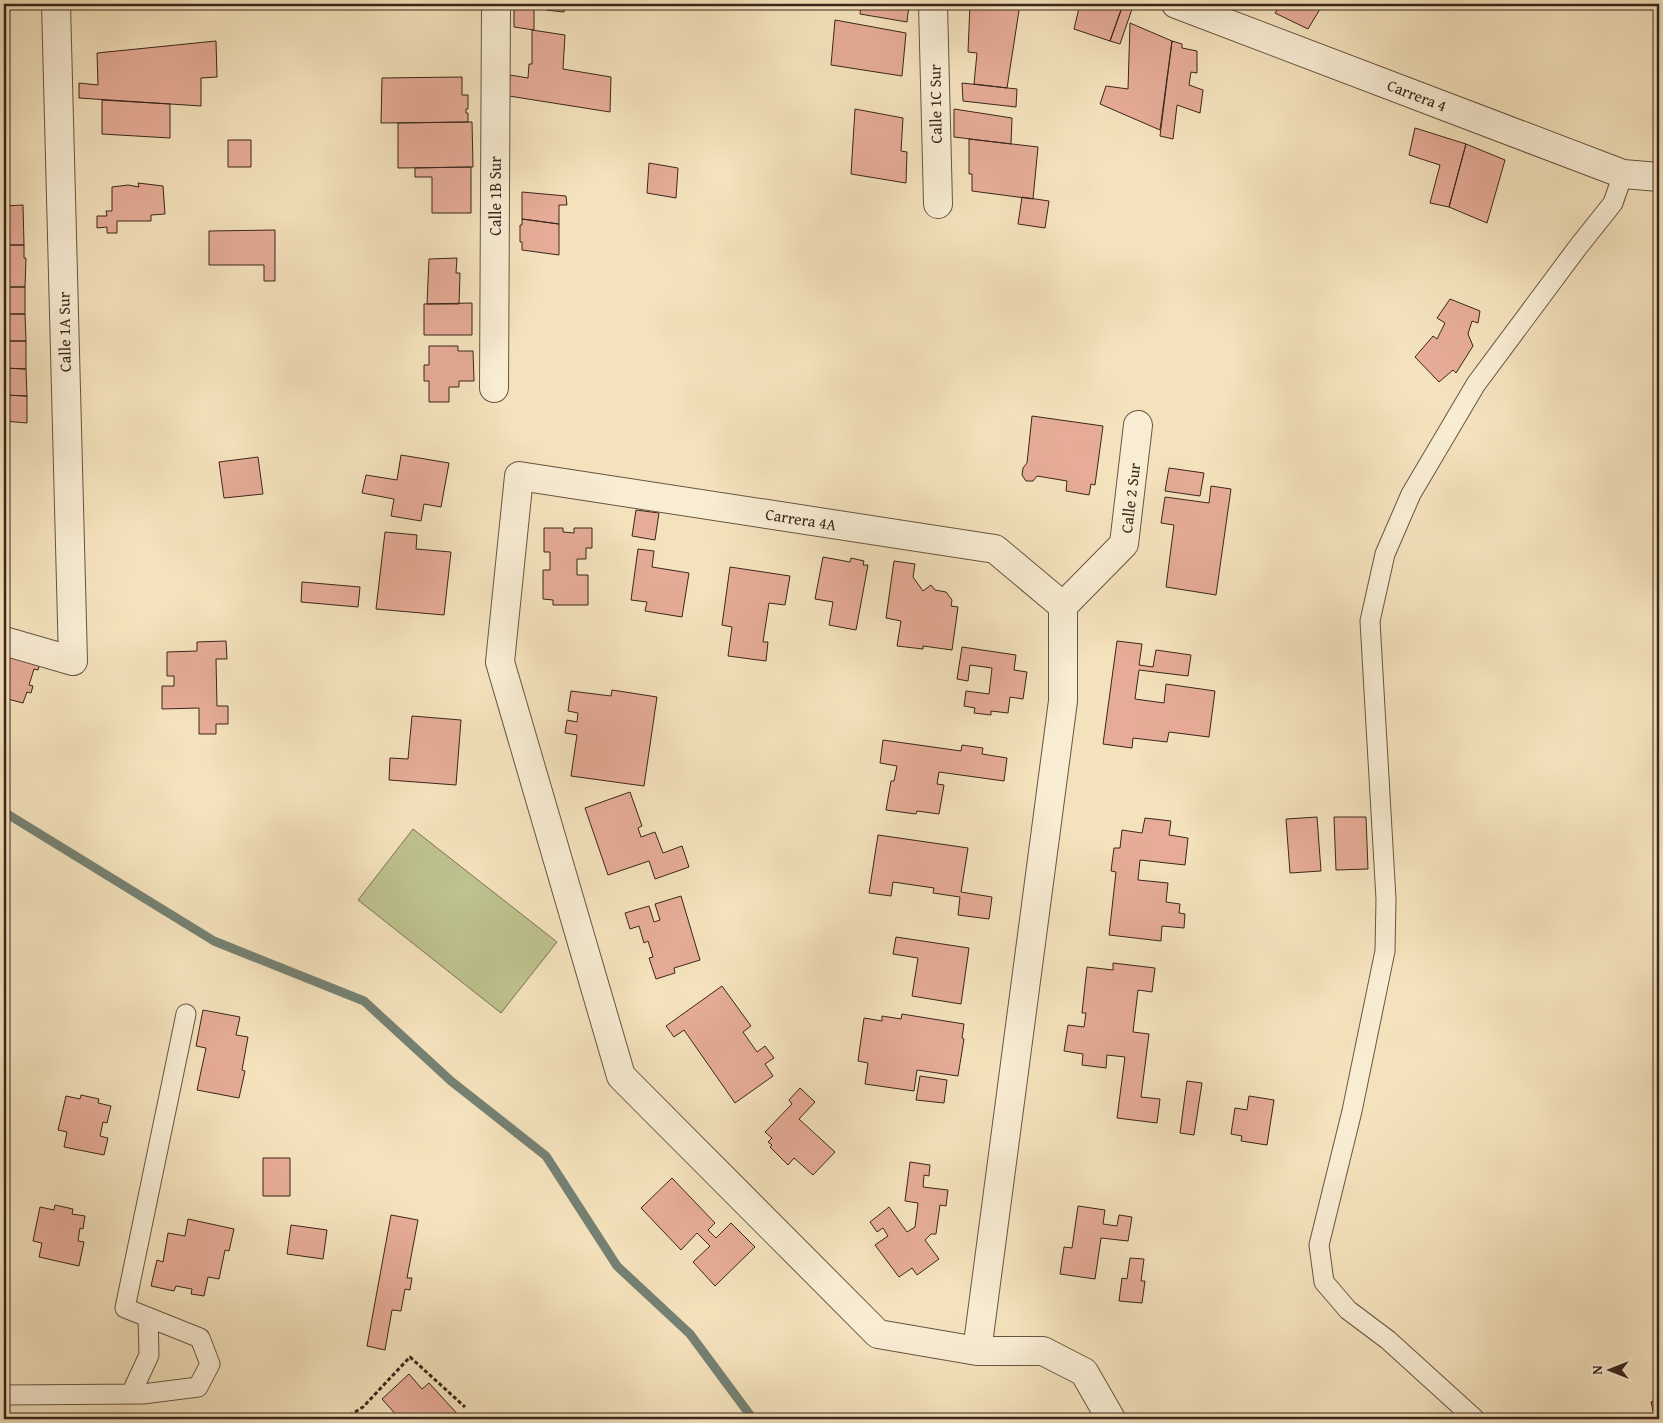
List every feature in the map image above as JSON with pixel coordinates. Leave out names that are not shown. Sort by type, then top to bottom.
[{"type":"street","name":"Calle 1A Sur","points":[[4,641],[73,661],[56,4]]},
{"type":"street","name":"Calle 1B Sur","points":[[494,388],[496,4]]},
{"type":"street","name":"Calle 1C Sur","points":[[933,4],[938,204]]},
{"type":"street","name":"Carrera 4","points":[[1176,4],[1623,174],[1659,177]]},
{"type":"street","name":"Calle 2 Sur","points":[[1063,606],[1124,544],[1138,425]]},
{"type":"street","name":"Carrera 4A","points":[[977,1351],[878,1334],[621,1076],[500,662],[519,476],[995,549],[1063,606]]},
{"type":"street","points":[[1063,606],[1063,702],[977,1351],[1043,1351],[1084,1372],[1111,1419]]},
{"type":"lane","points":[[1475,1419],[1388,1340],[1348,1310],[1324,1282],[1319,1245],[1352,1111],[1385,951],[1386,899],[1370,621],[1385,554],[1411,494],[1476,384],[1572,254],[1613,203],[1623,174]]},
{"type":"lane","points":[[4,1395],[131,1394],[198,1387],[210,1364],[200,1338],[125,1308],[186,1014]]},
{"type":"lane","points":[[131,1394],[149,1355],[148,1318]]},
{"type":"path","points":[[344,1419],[363,1407],[410,1357],[465,1407]]},
{"type":"green space","points":[[413,829],[557,942],[501,1013],[358,900]]},
{"type":"building","points":[[184,4],[214,4],[185,9]]},
{"type":"building","points":[[514,4],[534,8],[534,30],[514,27]]},
{"type":"building","points":[[546,4],[564,4],[564,12],[546,10]]},
{"type":"building","points":[[861,4],[909,4],[907,22],[860,14]]},
{"type":"building","points":[[970,4],[1020,4],[1007,88],[974,84],[977,53],[968,52]]},
{"type":"building","points":[[1080,4],[1123,4],[1110,41],[1074,29]]},
{"type":"building","points":[[1281,4],[1323,4],[1308,29],[1275,13]]},
{"type":"building","points":[[1123,5],[1132,9],[1120,44],[1110,41]]},
{"type":"building","points":[[835,20],[906,33],[902,76],[831,65]]},
{"type":"building","points":[[1130,23],[1172,41],[1160,130],[1100,104],[1106,86],[1128,89]]},
{"type":"building","points":[[532,30],[565,35],[563,69],[611,77],[610,112],[509,96],[510,75],[528,78],[529,64],[532,64]]},
{"type":"building","points":[[216,41],[217,77],[201,78],[201,106],[79,98],[79,83],[98,85],[97,53]]},
{"type":"building","points":[[1172,41],[1182,44],[1182,48],[1197,51],[1197,73],[1191,72],[1189,85],[1203,90],[1200,113],[1177,105],[1173,139],[1160,136]]},
{"type":"building","points":[[462,77],[462,95],[468,95],[468,109],[466,109],[466,113],[468,113],[468,122],[381,123],[382,78]]},
{"type":"building","points":[[962,83],[1017,89],[1016,107],[963,101]]},
{"type":"building","points":[[102,100],[170,104],[170,138],[102,134]]},
{"type":"building","points":[[855,109],[903,118],[901,151],[907,152],[906,183],[851,174]]},
{"type":"building","points":[[954,109],[1012,118],[1011,144],[954,137]]},
{"type":"building","points":[[472,122],[473,167],[398,168],[398,123]]},
{"type":"building","points":[[1415,128],[1466,144],[1449,207],[1430,203],[1440,165],[1409,155]]},
{"type":"building","points":[[969,139],[1038,147],[1033,199],[972,191],[972,174],[969,174]]},
{"type":"building","points":[[228,140],[251,140],[251,167],[228,167]]},
{"type":"building","points":[[1466,144],[1505,160],[1487,223],[1449,207]]},
{"type":"building","points":[[649,163],[678,168],[676,198],[647,193]]},
{"type":"building","points":[[471,167],[471,213],[432,213],[432,177],[415,177],[415,168]]},
{"type":"building","points":[[138,183],[163,186],[165,214],[151,215],[151,221],[117,221],[117,233],[107,233],[107,227],[97,228],[97,216],[107,216],[106,211],[112,211],[112,187],[128,185],[139,187]]},
{"type":"building","points":[[522,192],[566,196],[567,205],[559,205],[559,224],[522,219]]},
{"type":"building","points":[[1022,197],[1049,201],[1045,228],[1018,224]]},
{"type":"building","points":[[23,205],[24,245],[4,245],[4,206]]},
{"type":"building","points":[[522,219],[559,224],[559,255],[522,250],[520,225],[522,225]]},
{"type":"building","points":[[275,230],[275,281],[264,281],[264,265],[209,265],[209,231]]},
{"type":"building","points":[[4,245],[24,245],[24,258],[26,258],[25,287],[4,287]]},
{"type":"building","points":[[457,258],[456,273],[460,273],[459,304],[427,304],[429,259]]},
{"type":"building","points":[[4,287],[25,287],[25,314],[4,314]]},
{"type":"building","points":[[1450,299],[1480,311],[1478,323],[1472,321],[1468,334],[1473,346],[1456,373],[1453,370],[1439,382],[1415,357],[1433,336],[1437,339],[1445,323],[1437,318]]},
{"type":"building","points":[[472,303],[472,335],[424,335],[424,304]]},
{"type":"building","points":[[4,314],[25,314],[26,341],[4,341]]},
{"type":"building","points":[[4,341],[26,341],[26,369],[4,368]]},
{"type":"building","points":[[429,346],[458,346],[458,351],[473,351],[474,381],[459,381],[459,387],[449,387],[449,402],[429,402],[429,381],[424,381],[424,365],[429,365]]},
{"type":"building","points":[[4,368],[26,369],[27,396],[4,395]]},
{"type":"building","points":[[4,395],[27,396],[27,423],[4,421]]},
{"type":"building","points":[[1032,416],[1103,426],[1095,485],[1091,484],[1089,495],[1066,491],[1067,481],[1037,476],[1033,481],[1026,481],[1022,475],[1023,468],[1027,463]]},
{"type":"building","points":[[401,455],[449,463],[441,507],[424,504],[421,521],[391,516],[394,499],[362,493],[366,475],[397,480]]},
{"type":"building","points":[[258,457],[263,494],[224,498],[219,462]]},
{"type":"building","points":[[1169,468],[1204,473],[1200,496],[1165,491]]},
{"type":"building","points":[[1211,486],[1231,489],[1216,595],[1166,587],[1174,525],[1161,523],[1165,497],[1209,503]]},
{"type":"building","points":[[636,510],[659,513],[655,540],[632,536]]},
{"type":"building","points":[[544,528],[563,528],[563,532],[574,533],[574,528],[592,528],[592,548],[586,548],[586,559],[577,559],[577,575],[588,575],[588,605],[553,605],[553,600],[543,599],[543,570],[550,570],[550,552],[544,552]]},
{"type":"building","points":[[385,532],[417,535],[416,549],[451,552],[444,615],[376,609]]},
{"type":"building","points":[[638,549],[654,551],[652,567],[689,573],[682,617],[645,611],[647,602],[631,600]]},
{"type":"building","points":[[823,557],[850,562],[851,558],[864,561],[863,565],[868,565],[856,630],[829,625],[833,602],[815,599]]},
{"type":"building","points":[[894,561],[915,564],[913,577],[923,591],[931,585],[935,590],[946,592],[952,600],[951,606],[958,607],[952,650],[923,646],[923,649],[897,646],[901,621],[886,618]]},
{"type":"building","points":[[730,567],[790,576],[785,605],[769,603],[763,642],[768,642],[766,661],[728,656],[732,627],[722,625]]},
{"type":"building","points":[[302,582],[360,587],[358,607],[301,602]]},
{"type":"building","points":[[226,641],[227,659],[216,659],[217,706],[228,706],[228,724],[216,724],[216,734],[199,734],[199,708],[162,709],[162,686],[174,686],[174,676],[167,676],[167,652],[197,651],[197,642]]},
{"type":"building","points":[[1117,641],[1142,644],[1139,665],[1153,667],[1156,650],[1191,655],[1188,676],[1139,670],[1135,699],[1164,703],[1166,684],[1215,691],[1209,737],[1169,732],[1167,742],[1133,738],[1132,748],[1103,744]]},
{"type":"building","points":[[962,647],[1016,655],[1014,670],[1027,672],[1023,699],[1010,697],[1008,713],[991,711],[991,715],[974,713],[975,708],[964,706],[966,691],[989,694],[992,668],[970,665],[968,681],[957,679]]},
{"type":"building","points":[[4,655],[40,664],[38,670],[34,669],[29,685],[33,686],[31,693],[27,692],[23,703],[4,698]]},
{"type":"building","points":[[612,690],[657,697],[644,786],[571,776],[577,735],[565,733],[567,720],[577,722],[578,713],[568,711],[571,691],[611,696]]},
{"type":"building","points":[[412,716],[461,720],[456,785],[389,780],[390,758],[408,759]]},
{"type":"building","points":[[883,740],[961,751],[962,745],[983,748],[982,754],[1007,758],[1004,781],[939,772],[937,784],[944,785],[939,814],[917,811],[916,814],[886,810],[891,781],[894,781],[897,766],[880,763]]},
{"type":"building","points":[[630,792],[642,826],[638,828],[641,837],[655,832],[663,853],[682,846],[689,867],[655,879],[649,861],[608,875],[585,808]]},
{"type":"building","points":[[1317,817],[1321,871],[1290,873],[1286,819]]},
{"type":"building","points":[[1334,817],[1366,817],[1368,869],[1336,870]]},
{"type":"building","points":[[1145,818],[1171,821],[1169,835],[1188,838],[1185,865],[1140,860],[1138,880],[1168,883],[1166,902],[1180,904],[1179,913],[1185,914],[1184,928],[1162,926],[1161,941],[1109,935],[1116,872],[1111,871],[1114,848],[1120,848],[1122,830],[1142,833]]},
{"type":"building","points":[[878,835],[968,848],[961,892],[992,897],[989,919],[958,915],[960,897],[933,893],[934,888],[893,882],[891,896],[869,893]]},
{"type":"building","points":[[681,896],[700,960],[674,968],[675,973],[656,979],[649,958],[653,957],[648,941],[644,943],[639,926],[630,929],[625,913],[649,906],[654,922],[660,920],[655,904]]},
{"type":"building","points":[[896,937],[969,948],[961,1004],[912,996],[918,958],[893,954]]},
{"type":"building","points":[[1113,963],[1155,968],[1152,992],[1138,990],[1133,1032],[1149,1034],[1141,1097],[1160,1099],[1157,1123],[1117,1118],[1125,1057],[1107,1055],[1106,1068],[1082,1065],[1083,1054],[1064,1051],[1068,1025],[1084,1027],[1086,1013],[1082,1013],[1087,967],[1113,970]]},
{"type":"building","points":[[722,986],[751,1026],[743,1032],[757,1052],[765,1046],[774,1058],[765,1064],[773,1076],[735,1103],[684,1030],[674,1037],[666,1026]]},
{"type":"building","points":[[203,1010],[240,1017],[236,1035],[248,1037],[242,1070],[245,1071],[239,1098],[197,1090],[206,1048],[196,1046]]},
{"type":"building","points":[[902,1014],[964,1024],[962,1038],[964,1039],[958,1076],[917,1070],[914,1091],[865,1084],[868,1063],[858,1061],[864,1018],[882,1021],[882,1016],[901,1019]]},
{"type":"building","points":[[920,1076],[947,1080],[944,1103],[916,1100]]},
{"type":"building","points":[[1187,1081],[1202,1083],[1194,1135],[1180,1133]]},
{"type":"building","points":[[800,1088],[815,1102],[799,1119],[835,1152],[813,1175],[794,1158],[788,1165],[770,1147],[772,1145],[768,1142],[772,1138],[765,1132],[792,1104],[789,1100]]},
{"type":"building","points":[[81,1095],[99,1099],[98,1103],[111,1106],[107,1123],[103,1122],[100,1136],[108,1138],[104,1155],[64,1147],[67,1132],[58,1130],[66,1096],[80,1099]]},
{"type":"building","points":[[1249,1096],[1274,1100],[1267,1145],[1241,1141],[1242,1136],[1231,1134],[1235,1108],[1247,1110]]},
{"type":"building","points":[[263,1158],[290,1158],[290,1196],[263,1196]]},
{"type":"building","points":[[910,1162],[930,1165],[929,1176],[924,1175],[923,1187],[948,1190],[946,1206],[940,1205],[936,1234],[931,1234],[925,1240],[939,1259],[917,1275],[912,1268],[899,1277],[875,1245],[888,1236],[883,1228],[877,1232],[870,1222],[889,1207],[907,1232],[915,1227],[918,1203],[905,1201]]},
{"type":"building","points":[[672,1178],[715,1223],[708,1230],[716,1238],[731,1223],[755,1247],[715,1286],[693,1262],[710,1246],[697,1233],[681,1250],[641,1208]]},
{"type":"building","points":[[55,1205],[73,1209],[72,1214],[85,1216],[83,1229],[80,1228],[78,1241],[84,1242],[79,1266],[39,1257],[42,1243],[33,1241],[40,1207],[54,1210]]},
{"type":"building","points":[[1078,1206],[1105,1210],[1103,1224],[1117,1226],[1119,1215],[1132,1217],[1128,1241],[1101,1238],[1095,1279],[1060,1274],[1064,1247],[1072,1248]]},
{"type":"building","points":[[391,1215],[418,1220],[407,1278],[412,1278],[410,1290],[405,1289],[401,1311],[392,1310],[385,1350],[367,1346]]},
{"type":"building","points":[[188,1219],[234,1229],[229,1251],[225,1250],[219,1279],[208,1277],[204,1296],[191,1294],[192,1289],[176,1286],[174,1291],[151,1286],[157,1260],[163,1262],[168,1233],[185,1236]]},
{"type":"building","points":[[291,1225],[327,1230],[323,1259],[287,1254]]},
{"type":"building","points":[[1130,1258],[1144,1259],[1141,1281],[1145,1281],[1142,1303],[1119,1301],[1122,1278],[1127,1279]]},
{"type":"building","points":[[409,1374],[422,1389],[429,1383],[462,1419],[400,1419],[382,1399]]},
{"type":"building","points":[[1659,1400],[1659,1419],[1655,1419],[1651,1402]]},
{"type":"waterway","points":[[4,812],[214,941],[364,1001],[451,1081],[546,1156],[617,1266],[690,1334],[753,1419]]}]
